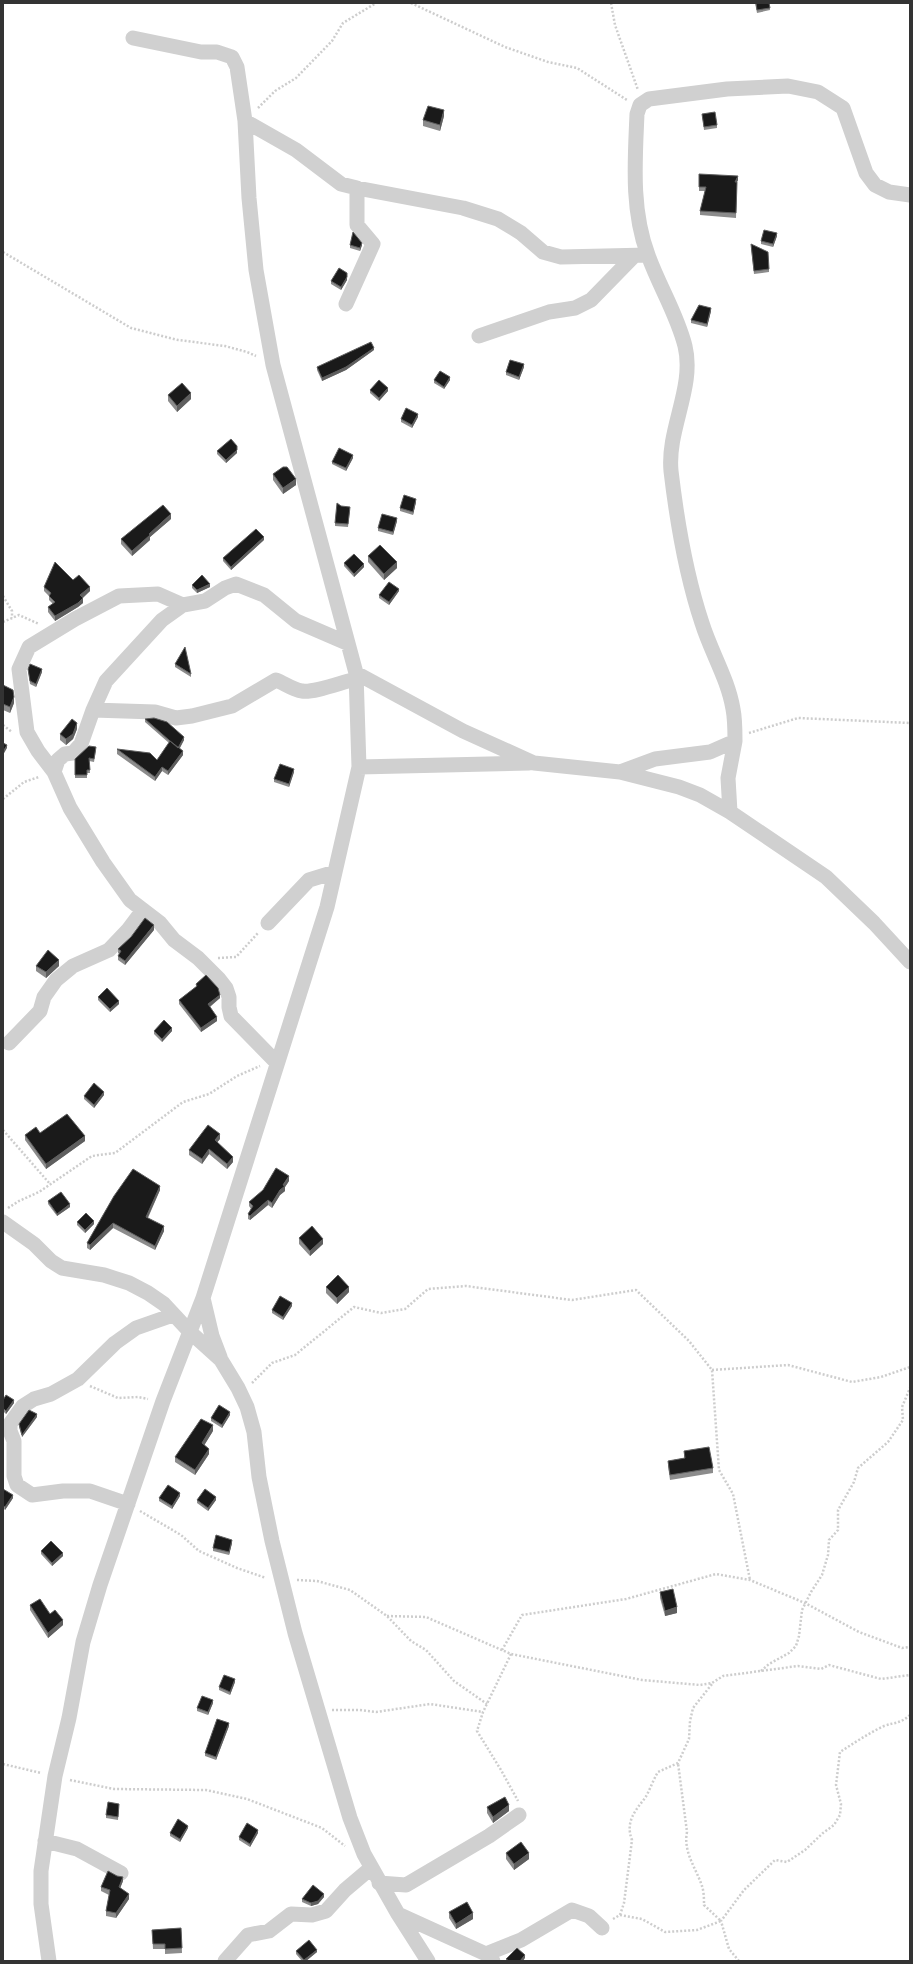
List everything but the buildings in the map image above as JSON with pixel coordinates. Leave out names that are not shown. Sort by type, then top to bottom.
[{"type":"street","points":[[49,1961],[40,1888],[45,1841],[55,1776],[70,1718],[83,1642],[100,1585],[163,1401],[203,1298],[327,907],[359,767],[356,676],[273,365],[256,270],[249,198],[245,121],[237,67],[232,57],[217,52],[201,52],[134,38]]},
{"type":"street","points":[[730,812],[728,778],[736,741],[733,708],[702,624],[692,589],[671,469],[671,449],[684,385],[686,366],[685,347],[671,305],[648,255],[641,230],[635,190],[636,114],[640,105],[649,98],[727,89],[788,86],[818,92],[843,108],[866,173],[875,185],[888,192],[910,195]]},
{"type":"street","points":[[245,121],[296,150],[341,184],[463,208],[498,219],[521,232],[543,252],[561,257],[648,255]]},
{"type":"street","points":[[346,304],[373,244],[357,225],[357,188]]},
{"type":"street","points":[[479,336],[549,312],[575,308],[591,300],[633,256]]},
{"type":"street","points":[[54,772],[58,760],[65,754],[73,752],[82,744],[92,710],[106,681],[162,620],[183,605],[205,601],[225,588],[236,584],[264,595],[296,621],[346,643]]},
{"type":"street","points":[[183,605],[158,594],[119,596],[29,647],[19,668],[27,732],[38,751],[54,772],[70,808],[103,862],[130,900],[160,923],[174,940],[198,958],[226,988],[229,997],[231,1016],[277,1063]]},
{"type":"street","points":[[92,710],[155,712],[176,718],[192,716],[232,706],[276,680],[301,691],[316,691],[356,676],[463,731],[534,763]]},
{"type":"street","points":[[620,772],[655,759],[710,752],[736,741]]},
{"type":"street","points":[[359,767],[534,763],[620,772],[680,787],[700,795],[730,812],[826,877],[874,923],[910,962]]},
{"type":"street","points":[[268,923],[309,880],[335,872]]},
{"type":"street","points":[[9,1043],[40,1011],[44,997],[56,980],[73,966],[109,950],[128,930],[142,910]]},
{"type":"street","points":[[3,1222],[34,1244],[51,1261],[62,1268],[104,1275],[129,1283],[148,1293],[164,1304],[190,1332],[221,1360]]},
{"type":"street","points":[[203,1298],[212,1336],[221,1360],[247,1407],[254,1432],[260,1484],[281,1580],[317,1710],[350,1818],[364,1854],[379,1883],[428,1961]]},
{"type":"street","points":[[128,1504],[90,1491],[63,1491],[32,1495],[17,1485],[14,1476],[14,1442],[10,1431],[10,1424],[23,1406],[34,1399],[51,1394],[78,1379],[115,1343],[136,1328],[173,1315]]},
{"type":"street","points":[[379,1883],[406,1885],[489,1836],[519,1815]]},
{"type":"street","points":[[45,1841],[77,1849],[121,1873]]},
{"type":"street","points":[[225,1961],[248,1935],[269,1931],[291,1914],[312,1915],[326,1911],[345,1890],[371,1868]]},
{"type":"street","points":[[398,1914],[489,1958],[572,1910],[589,1916],[602,1928]]},
{"type":"path","points":[[245,121],[276,91],[296,78],[332,40],[342,23],[376,3]]},
{"type":"path","points":[[411,3],[505,47],[548,62],[577,68],[621,98],[640,105],[637,85],[615,25],[611,3]]},
{"type":"path","points":[[3,252],[131,328],[178,340],[239,350],[273,365]]},
{"type":"path","points":[[3,596],[12,611],[12,618]]},
{"type":"path","points":[[3,622],[20,615],[32,620],[52,633]]},
{"type":"path","points":[[736,741],[743,735],[798,718],[910,723]]},
{"type":"path","points":[[3,799],[24,782],[54,772]]},
{"type":"path","points":[[198,958],[236,958],[268,923]]},
{"type":"path","points":[[3,1212],[18,1201],[50,1184],[92,1156],[115,1153],[183,1102],[209,1094],[237,1076],[261,1066],[277,1063]]},
{"type":"path","points":[[3,1130],[50,1184]]},
{"type":"path","points":[[247,1407],[252,1383],[272,1363],[295,1355],[354,1307],[381,1313],[405,1309],[428,1288],[466,1286],[572,1300],[636,1290],[689,1341],[712,1370],[719,1470],[733,1494],[750,1580]]},
{"type":"path","points":[[712,1370],[788,1365],[852,1382],[881,1377],[910,1367]]},
{"type":"path","points":[[78,1379],[97,1391],[118,1398],[138,1397],[163,1401]]},
{"type":"path","points":[[761,1671],[769,1664],[789,1653],[796,1646],[805,1603],[822,1575],[828,1555],[829,1540],[838,1530],[838,1510],[854,1482],[858,1468],[888,1442],[903,1420],[902,1407],[910,1388]]},
{"type":"path","points":[[128,1504],[181,1535],[200,1551],[251,1573],[266,1578],[281,1580],[317,1581],[350,1590],[387,1616],[411,1641],[426,1650],[454,1681],[487,1704]]},
{"type":"path","points":[[502,1650],[522,1615],[626,1599],[716,1574],[750,1580],[805,1603],[859,1632],[902,1648],[910,1647]]},
{"type":"path","points":[[387,1616],[426,1618],[511,1654],[642,1680],[700,1685],[712,1684]]},
{"type":"path","points":[[511,1654],[483,1712],[476,1732],[501,1770],[521,1808],[519,1815]]},
{"type":"path","points":[[739,1961],[729,1949],[721,1921],[704,1905],[703,1887],[690,1859],[685,1840],[686,1832],[678,1764],[690,1739],[690,1721],[693,1708],[712,1684],[723,1676],[798,1666],[821,1669],[829,1665],[881,1679],[910,1675]]},
{"type":"path","points":[[317,1710],[360,1710],[376,1712],[430,1704],[483,1712]]},
{"type":"path","points":[[620,1915],[642,1919],[664,1932],[697,1930],[721,1921],[744,1890],[775,1860],[787,1862],[805,1850],[834,1825],[840,1815],[841,1804],[836,1785],[840,1752],[860,1739],[885,1726],[902,1722],[910,1716]]},
{"type":"path","points":[[3,1764],[114,1789],[206,1790],[247,1799],[322,1828],[347,1848]]},
{"type":"path","points":[[602,1928],[620,1915],[624,1903],[632,1840],[629,1832],[634,1811],[645,1797],[658,1772],[678,1764]]}]
